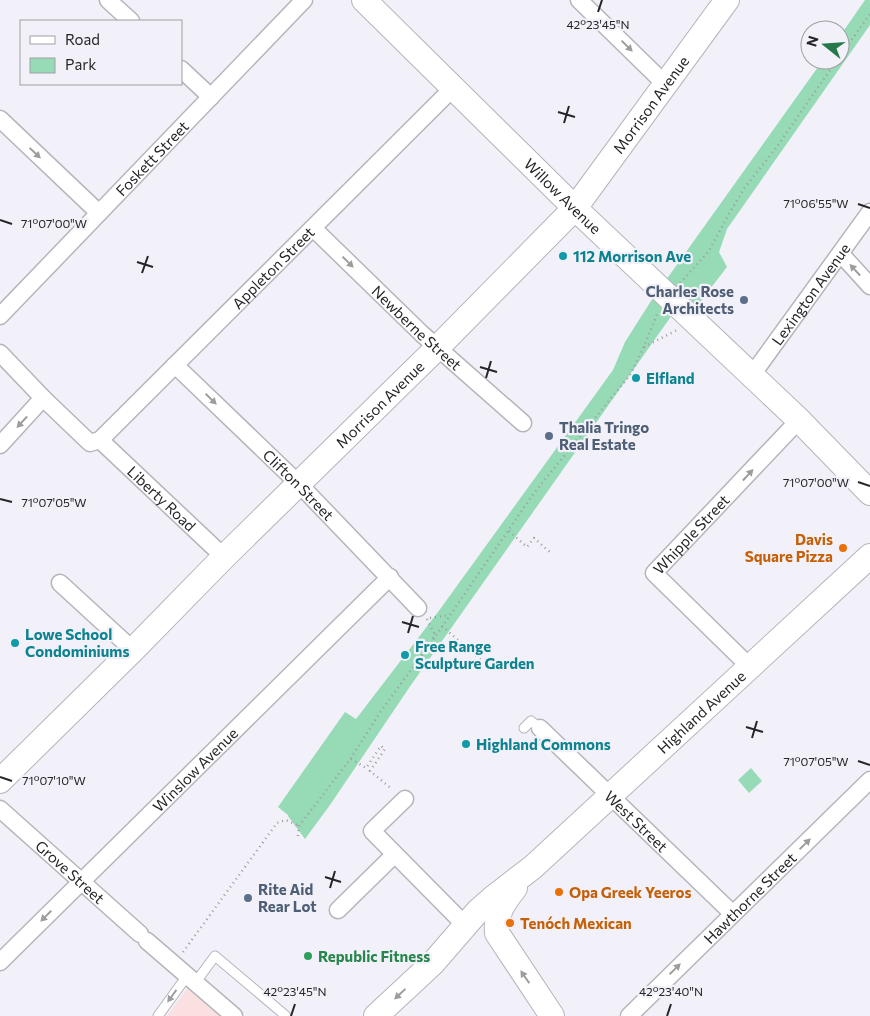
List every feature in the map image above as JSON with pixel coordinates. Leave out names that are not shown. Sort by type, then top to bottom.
[{"type":"street","points":[[108,0],[129,20]]},
{"type":"street","name":"Foskett Street","points":[[0,316],[304,0]]},
{"type":"street","name":"Willow Avenue","points":[[364,0],[575,208],[799,420],[870,494]]},
{"type":"street","points":[[579,0],[666,85]]},
{"type":"street","name":"Morrison Avenue","points":[[0,781],[224,557],[300,485],[575,208],[727,0]]},
{"type":"street","points":[[182,70],[211,97]]},
{"type":"street","name":"Appleton Street","points":[[95,441],[175,365],[454,88]]},
{"type":"street","points":[[0,119],[99,213]]},
{"type":"street","name":"Lexington Avenue","points":[[752,375],[870,212]]},
{"type":"street","name":"Newberne Street","points":[[313,228],[422,334],[523,423]]},
{"type":"street","points":[[841,254],[870,286]]},
{"type":"street","name":"Liberty Road","points":[[0,353],[43,398],[95,441],[224,557]]},
{"type":"street","name":"Clifton Street","points":[[175,365],[300,485],[390,577],[397,588],[422,613]]},
{"type":"street","points":[[0,445],[43,398]]},
{"type":"street","name":"Whipple Street","points":[[750,667],[654,573],[799,420]]},
{"type":"street","name":"Highland Avenue","points":[[376,1016],[425,971],[465,925],[494,897],[533,867],[870,556]]},
{"type":"street","name":"Winslow Avenue","points":[[0,962],[390,577]]},
{"type":"street","points":[[60,583],[133,650]]},
{"type":"street","name":"West Street","points":[[532,728],[611,796],[733,914]]},
{"type":"street","name":"Hawthorne Street","points":[[628,1016],[870,780]]},
{"type":"street","points":[[405,799],[372,831],[465,925]]},
{"type":"street","name":"Grove Street","points":[[0,810],[143,938],[234,1016]]},
{"type":"street","points":[[338,910],[394,855]]},
{"type":"street","name":"Highland Avenue","points":[[498,938],[496,923],[500,909],[533,867]]},
{"type":"street","points":[[425,971],[454,947],[478,932],[486,932],[498,938],[552,1016]]},
{"type":"lane","points":[[158,1016],[196,983],[215,956],[286,1016]]},
{"type":"path","points":[[850,42],[870,14]]},
{"type":"path","points":[[678,286],[709,251],[745,187],[776,148],[831,70]]},
{"type":"path","points":[[298,836],[299,826],[350,758],[534,493],[630,375],[656,321],[658,310]]},
{"type":"path","points":[[644,347],[679,330]]},
{"type":"path","points":[[509,531],[527,547],[534,538],[552,554]]},
{"type":"path","points":[[422,613],[440,617],[450,614]]},
{"type":"path","points":[[422,613],[432,627],[433,640]]},
{"type":"path","points":[[442,626],[482,661]]},
{"type":"path","points":[[350,758],[366,768],[381,746],[385,749],[370,771],[405,799]]},
{"type":"path","points":[[181,955],[277,823],[286,820],[299,826]]},
{"type":"shaded area","points":[[195,978],[238,1016],[167,1016]]},
{"type":"green space","points":[[865,0],[870,0],[870,25],[850,54],[850,22]]},
{"type":"green space","points":[[816,70],[838,70],[727,229],[719,252],[727,267],[696,307],[684,298],[411,685],[305,839],[288,815],[278,807],[345,712],[356,719],[438,612],[613,370],[625,342],[651,301]]},
{"type":"green space","points":[[751,768],[762,781],[749,793],[738,780]]},
{"type":"place","name":"112 Morrison Ave","points":[[563,256]]},
{"type":"place","name":"Charles Rose Architects","points":[[744,300]]},
{"type":"place","name":"Elfland","points":[[636,378]]},
{"type":"place","name":"Thalia Tringo Real Estate","points":[[549,436]]},
{"type":"place","name":"Davis Square Pizza","points":[[843,548]]},
{"type":"place","name":"Lowe School Condominiums","points":[[15,643]]},
{"type":"place","name":"Free Range Sculpture Garden","points":[[405,655]]},
{"type":"place","name":"Highland Commons","points":[[466,744]]},
{"type":"place","name":"Opa Greek Yeeros","points":[[559,892]]},
{"type":"place","name":"Rite Aid Rear Lot","points":[[248,898]]},
{"type":"place","name":"Tenóch Mexican","points":[[510,923]]},
{"type":"place","name":"Republic Fitness","points":[[308,956]]}]
